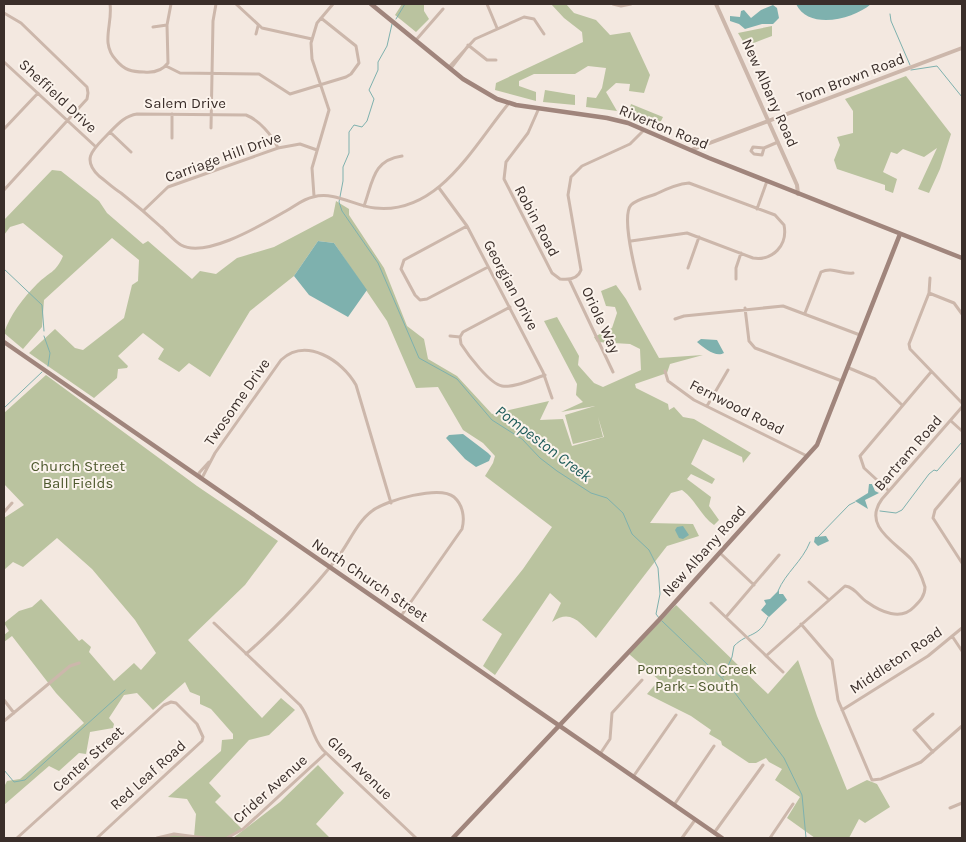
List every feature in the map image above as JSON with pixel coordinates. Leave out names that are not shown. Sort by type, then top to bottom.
[{"type":"main road","name":"Riverton Road","points":[[372,4],[473,86],[509,103],[607,118],[644,130],[798,194],[962,258]]},
{"type":"main road","name":"New Albany Road","points":[[452,838],[720,553],[808,456],[820,439],[900,234]]},
{"type":"main road","name":"North Church Street","points":[[4,342],[722,838]]},
{"type":"street","points":[[110,4],[108,49],[118,63],[129,70],[146,72],[156,72],[166,66],[170,57],[168,25],[170,4]]},
{"type":"street","points":[[211,128],[213,21],[216,4]]},
{"type":"street","points":[[236,4],[258,26],[271,32],[312,39]]},
{"type":"street","points":[[314,196],[312,168],[329,115],[328,103],[312,59],[312,39],[322,18],[332,4]]},
{"type":"street","points":[[487,4],[498,28]]},
{"type":"street","points":[[613,4],[621,6],[631,4]]},
{"type":"street","name":"New Albany Road","points":[[716,4],[769,120],[797,185],[798,194]]},
{"type":"street","points":[[416,40],[443,9]]},
{"type":"street","points":[[4,13],[21,23],[87,88],[87,99],[4,190]]},
{"type":"street","points":[[450,68],[468,45],[498,28],[524,17],[531,17],[537,22],[544,34]]},
{"type":"street","points":[[166,66],[176,72],[259,74],[290,94],[322,86],[351,74],[357,68],[360,58],[354,44],[322,18]]},
{"type":"street","points":[[154,27],[168,25]]},
{"type":"street","points":[[256,34],[258,26]]},
{"type":"street","points":[[468,45],[488,60],[496,60]]},
{"type":"street","name":"Tom Brown Road","points":[[691,150],[962,48]]},
{"type":"street","name":"Sheffield Drive","points":[[4,62],[96,147]]},
{"type":"street","points":[[4,129],[38,93]]},
{"type":"street","points":[[96,147],[90,162],[93,170],[143,211],[180,245],[201,249],[212,247],[254,228],[314,196],[332,196],[364,206],[383,209],[400,208],[421,200],[439,188],[509,103]]},
{"type":"street","name":"Robin Road","points":[[539,108],[528,133],[506,162],[504,179],[552,273],[556,278],[569,279]]},
{"type":"street","points":[[172,114],[172,138]]},
{"type":"street","name":"Salem Drive","points":[[96,147],[110,132],[131,115],[239,114],[251,117],[272,137],[278,148]]},
{"type":"street","points":[[569,279],[579,275],[581,270],[568,195],[571,177],[582,166],[630,144],[644,130]]},
{"type":"street","points":[[110,132],[131,152]]},
{"type":"street","points":[[764,148],[778,142]]},
{"type":"street","name":"Carriage Hill Drive","points":[[143,211],[168,187],[278,148],[300,144],[317,150]]},
{"type":"street","points":[[364,206],[381,163],[389,158],[402,156]]},
{"type":"street","points":[[757,209],[767,181]]},
{"type":"street","points":[[631,241],[681,233],[762,258],[776,253],[782,244],[785,230],[783,222],[775,215],[695,184],[678,185],[638,201],[630,207],[627,217],[631,241],[640,289]]},
{"type":"street","name":"Georgian Drive","points":[[439,188],[467,226],[544,375],[552,398]]},
{"type":"street","points":[[467,226],[404,260],[402,269],[415,296],[420,300],[426,299],[488,267]]},
{"type":"street","points":[[688,268],[699,237]]},
{"type":"street","points":[[736,278],[736,268],[741,253]]},
{"type":"street","points":[[805,313],[821,272],[832,269],[847,274],[853,273]]},
{"type":"street","points":[[930,278],[929,293],[910,346],[913,354],[962,405]]},
{"type":"street","name":"Oriole Way","points":[[569,279],[613,372]]},
{"type":"street","points":[[929,293],[954,303],[962,314]]},
{"type":"street","points":[[675,319],[684,316],[775,305],[805,313],[861,335]]},
{"type":"street","points":[[510,307],[463,332],[460,337],[462,346],[497,384],[512,385],[544,375]]},
{"type":"street","points":[[745,308],[749,341],[755,348],[843,382]]},
{"type":"street","points":[[450,336],[460,337]]},
{"type":"street","name":"Twosome Drive","points":[[200,478],[200,473],[210,462],[281,360],[293,351],[312,350],[346,372],[356,385],[391,503]]},
{"type":"street","points":[[848,368],[875,379],[902,405]]},
{"type":"street","points":[[707,406],[728,370]]},
{"type":"street","name":"Fernwood Road","points":[[665,371],[666,378],[670,383],[707,406],[808,456]]},
{"type":"street","points":[[889,491],[864,468],[860,456],[931,372]]},
{"type":"street","name":"Bartram Road","points":[[766,656],[828,600],[847,586],[871,604],[900,616],[911,610],[923,596],[924,584],[914,563],[881,531],[876,521],[877,506],[962,405]]},
{"type":"street","points":[[950,421],[962,431]]},
{"type":"street","points":[[962,480],[935,510],[933,518],[962,563]]},
{"type":"street","points":[[246,654],[329,568],[369,513],[391,503],[426,493],[441,491],[457,500],[463,515],[459,533],[401,617]]},
{"type":"street","points":[[4,512],[12,503]]},
{"type":"street","points":[[720,553],[754,585]]},
{"type":"street","points":[[726,617],[779,555]]},
{"type":"street","points":[[810,582],[828,600]]},
{"type":"street","points":[[711,603],[783,672]]},
{"type":"street","name":"Glen Avenue","points":[[214,623],[303,709],[314,737],[326,753],[416,838]]},
{"type":"street","points":[[801,624],[832,660],[836,693],[872,780],[881,780],[922,762],[962,726]]},
{"type":"street","name":"Middleton Road","points":[[842,710],[928,656],[962,628]]},
{"type":"street","points":[[952,636],[962,651]]},
{"type":"street","points":[[4,721],[70,666],[79,663]]},
{"type":"street","points":[[600,754],[610,739],[612,713],[642,680]]},
{"type":"street","points":[[4,700],[14,713]]},
{"type":"street","name":"Center Street","points":[[17,838],[164,705],[171,702],[176,703]]},
{"type":"street","name":"Red Leaf Road","points":[[97,838],[202,741],[201,731],[176,703]]},
{"type":"street","points":[[633,778],[676,714]]},
{"type":"street","points":[[933,714],[914,730],[933,752]]},
{"type":"street","points":[[674,805],[714,746]]},
{"type":"street","name":"Crider Avenue","points":[[226,838],[243,829],[326,753]]},
{"type":"street","points":[[714,833],[763,765]]},
{"type":"street","points":[[950,808],[962,803]]},
{"type":"street","points":[[770,838],[794,804]]},
{"type":"street","points":[[682,838],[695,820]]},
{"type":"street","points":[[157,838],[174,834],[205,838]]},
{"type":"green space","points":[[402,4],[424,4],[424,11],[429,19],[416,32],[395,15]]},
{"type":"green space","points":[[551,4],[566,4],[574,13],[596,20],[610,35],[630,32],[650,75],[644,93],[629,91],[630,84],[616,83],[606,92],[617,111],[586,107],[587,97],[596,98],[602,88],[606,68],[588,66],[575,74],[534,74],[519,81],[519,86],[536,92],[536,101],[495,90],[496,83],[583,42],[582,32],[564,18]]},
{"type":"green space","points":[[772,26],[772,36],[746,46],[738,33]]},
{"type":"green space","points":[[906,76],[951,134],[940,169],[929,193],[918,189],[937,148],[924,157],[903,149],[897,154],[891,152],[883,172],[897,179],[893,193],[885,190],[885,185],[837,169],[834,160],[840,145],[837,137],[853,133],[853,111],[845,99]]},
{"type":"green space","points":[[545,90],[575,95],[575,105],[543,102]]},
{"type":"green space","points":[[631,104],[663,117],[657,129],[627,118]]},
{"type":"green space","points":[[52,170],[61,171],[99,201],[107,213],[143,244],[148,241],[192,279],[200,271],[216,274],[237,258],[274,247],[333,216],[336,201],[349,209],[349,215],[384,268],[407,326],[424,339],[428,359],[457,376],[492,414],[549,401],[540,420],[563,419],[572,446],[604,437],[598,417],[603,437],[573,444],[565,415],[595,406],[561,412],[583,402],[576,395],[577,384],[544,321],[557,317],[579,356],[578,365],[594,383],[603,387],[641,370],[640,349],[630,344],[597,342],[594,337],[612,328],[617,313],[615,307],[606,306],[601,291],[616,285],[626,299],[659,358],[703,355],[670,364],[667,373],[635,384],[636,388],[668,404],[669,410],[674,407],[683,417],[694,419],[751,453],[743,463],[742,457],[703,439],[691,464],[715,479],[712,484],[691,474],[687,479],[711,497],[709,506],[719,520],[714,525],[682,490],[671,493],[650,523],[693,524],[699,536],[667,546],[596,638],[580,623],[570,617],[559,618],[552,622],[561,603],[550,593],[495,675],[483,666],[502,634],[482,620],[523,569],[552,527],[485,476],[495,456],[483,443],[463,430],[438,387],[416,388],[387,321],[334,243],[318,241],[294,276],[250,311],[210,377],[189,363],[179,372],[158,359],[164,349],[143,333],[118,356],[128,366],[127,368],[118,369],[117,378],[94,398],[29,353],[55,329],[75,348],[83,350],[124,318],[132,285],[138,281],[139,260],[112,238],[44,300],[42,327],[23,349],[4,333],[13,313],[22,301],[37,284],[55,269],[63,256],[23,223],[10,227],[4,235],[4,220]]},
{"type":"green space","name":"Church Street Ball Fields","points":[[46,375],[197,486],[278,541],[245,585],[188,640],[262,718],[281,698],[295,710],[269,735],[249,740],[209,783],[221,796],[215,802],[242,829],[225,838],[163,838],[176,834],[194,837],[196,814],[187,799],[168,797],[221,751],[222,740],[233,739],[233,734],[211,709],[200,704],[200,696],[190,692],[185,682],[153,710],[137,693],[124,695],[109,718],[114,724],[113,728],[90,732],[86,754],[79,753],[59,771],[49,766],[4,805],[4,787],[7,781],[20,779],[84,723],[56,693],[12,636],[4,642],[4,635],[9,631],[4,623],[19,611],[32,607],[41,599],[79,641],[82,639],[91,647],[89,652],[114,681],[134,663],[141,670],[156,653],[135,620],[92,569],[57,538],[23,567],[13,562],[4,570],[4,518],[24,505],[4,484],[4,413]]},
{"type":"green space","name":"Pompeston Creek Park - South","points":[[676,605],[768,694],[798,660],[817,716],[847,790],[867,780],[877,784],[890,807],[865,823],[859,819],[849,838],[815,838],[787,818],[800,797],[775,780],[782,769],[769,762],[766,758],[756,763],[749,763],[722,745],[721,741],[709,734],[711,730],[691,716],[647,694],[659,680],[629,654]]},
{"type":"green space","points":[[318,765],[344,793],[316,824],[330,838],[233,838],[280,802]]},
{"type":"water","points":[[796,4],[871,4],[843,18],[821,20],[811,18],[802,12]]},
{"type":"water","points":[[773,5],[777,8],[779,18],[773,24],[762,24],[745,29],[739,24],[730,21],[730,16],[740,17],[741,11],[744,10],[751,18],[761,10]]},
{"type":"water","points":[[318,241],[334,243],[367,290],[348,317],[309,295],[294,276]]},
{"type":"water","points":[[701,339],[717,340],[724,353],[717,354],[707,349],[697,342]]},
{"type":"water","points":[[463,434],[491,456],[489,461],[476,467],[465,459],[446,438],[449,435]]},
{"type":"water","points":[[869,484],[872,484],[875,491],[879,493],[865,500],[868,509],[855,501],[868,493]]},
{"type":"water","points":[[683,526],[689,535],[683,539],[679,538],[675,530],[677,527]]},
{"type":"water","points":[[826,536],[829,541],[818,546],[814,542],[815,537]]},
{"type":"water","points":[[779,590],[779,594],[783,594],[787,600],[769,617],[761,610],[766,604],[764,600],[770,599]]},
{"type":"waterway","name":"Pompeston Creek","points":[[396,19],[405,4]]},
{"type":"waterway","points":[[890,14],[891,21],[910,65]]},
{"type":"waterway","name":"Pompeston Creek","points":[[392,24],[387,46],[378,62],[378,70],[369,90],[374,99],[367,121],[362,127],[354,125],[349,132],[349,153],[343,167],[343,181],[339,202],[342,211],[378,263],[419,358],[457,379],[492,420],[522,439],[540,458],[557,471],[591,493],[607,498],[623,513],[632,534],[649,550],[658,568],[660,594],[656,614],[659,618]]},
{"type":"waterway","points":[[911,70],[937,66],[962,97]]},
{"type":"waterway","points":[[4,269],[42,305],[44,331]]},
{"type":"waterway","points":[[44,336],[50,353],[48,366]]},
{"type":"waterway","points":[[4,408],[42,372]]},
{"type":"waterway","points":[[880,511],[896,513],[902,510],[929,474],[934,470],[937,471],[962,442]]},
{"type":"waterway","points":[[817,538],[849,505],[855,502]]},
{"type":"waterway","points":[[778,591],[810,542]]},
{"type":"waterway","points":[[723,677],[732,657],[734,646],[757,632],[765,624],[768,617]]},
{"type":"waterway","name":"Pompeston Creek","points":[[662,621],[729,685],[784,758],[802,795],[806,838]]},
{"type":"waterway","points":[[4,770],[14,782],[25,780],[125,690]]}]
